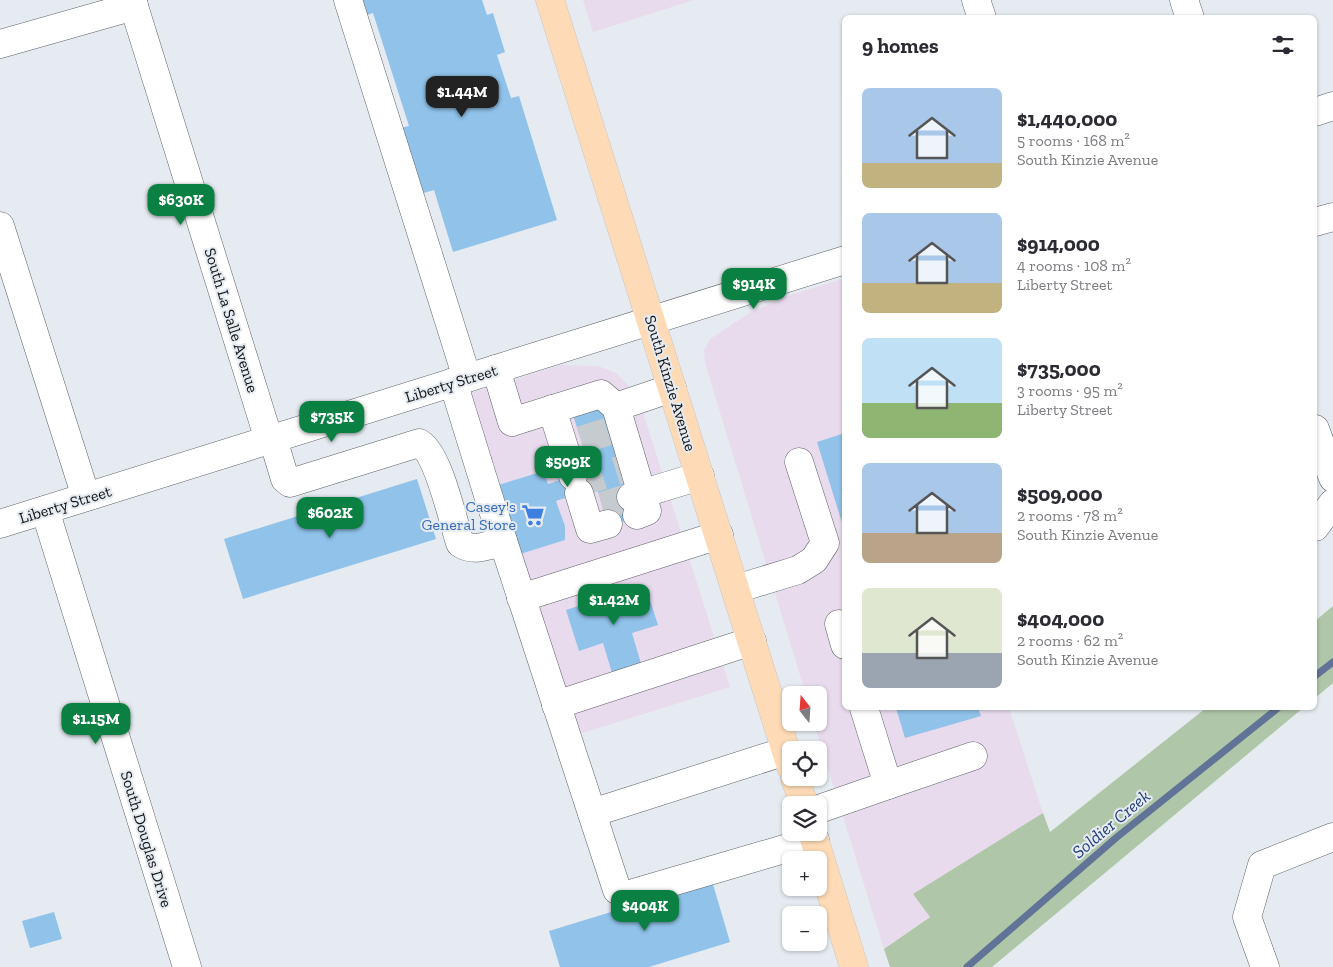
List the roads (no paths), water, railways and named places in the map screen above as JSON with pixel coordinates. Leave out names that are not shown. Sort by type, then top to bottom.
[{"type":"main road","name":"South Kinzie Avenue","points":[[550,0],[783,741]]},
{"type":"main road","points":[[815,841],[854,967]]},
{"type":"street","points":[[348,0],[460,380],[502,540],[617,890],[627,895],[797,841]]},
{"type":"street","points":[[976,0],[981,15]]},
{"type":"street","points":[[1184,0],[1189,15]]},
{"type":"street","points":[[0,44],[133,3]]},
{"type":"street","name":"South La Salle Avenue","points":[[133,3],[285,479],[290,483],[419,443],[426,446],[433,460],[460,543],[466,548],[479,548],[502,540]]},
{"type":"street","points":[[1317,111],[1333,106]]},
{"type":"street","points":[[1317,222],[1333,218]]},
{"type":"street","points":[[0,226],[86,497]]},
{"type":"street","name":"Liberty Street","points":[[0,524],[842,261]]},
{"type":"street","points":[[496,369],[512,422],[601,394],[616,422],[636,502],[700,476]]},
{"type":"street","points":[[616,422],[672,388]]},
{"type":"street","points":[[552,410],[572,443],[589,502]]},
{"type":"street","points":[[1317,434],[1333,478]]},
{"type":"street","points":[[736,589],[798,570],[814,560],[825,543],[798,462]]},
{"type":"street","points":[[1317,524],[1333,503]]},
{"type":"street","name":"South Douglas Drive","points":[[46,510],[187,967]]},
{"type":"street","points":[[521,598],[718,535]]},
{"type":"street","points":[[556,705],[752,641]]},
{"type":"street","points":[[865,710],[888,785]]},
{"type":"street","points":[[827,806],[973,756]]},
{"type":"street","points":[[592,813],[782,761]]},
{"type":"street","points":[[1265,967],[1247,917],[1262,865],[1333,837]]},
{"type":"waterway","name":"Soldier Creek","points":[[1317,674],[1333,662]]},
{"type":"waterway","name":"Soldier Creek","points":[[967,967],[1117,837],[1276,710]]},
{"type":"tunnel","points":[[581,440],[610,431]]},
{"type":"tunnel","points":[[576,484],[622,469]]},
{"type":"tunnel","points":[[602,506],[631,497]]},
{"type":"place","name":"Casey's General Store","points":[[533,515]]}]
